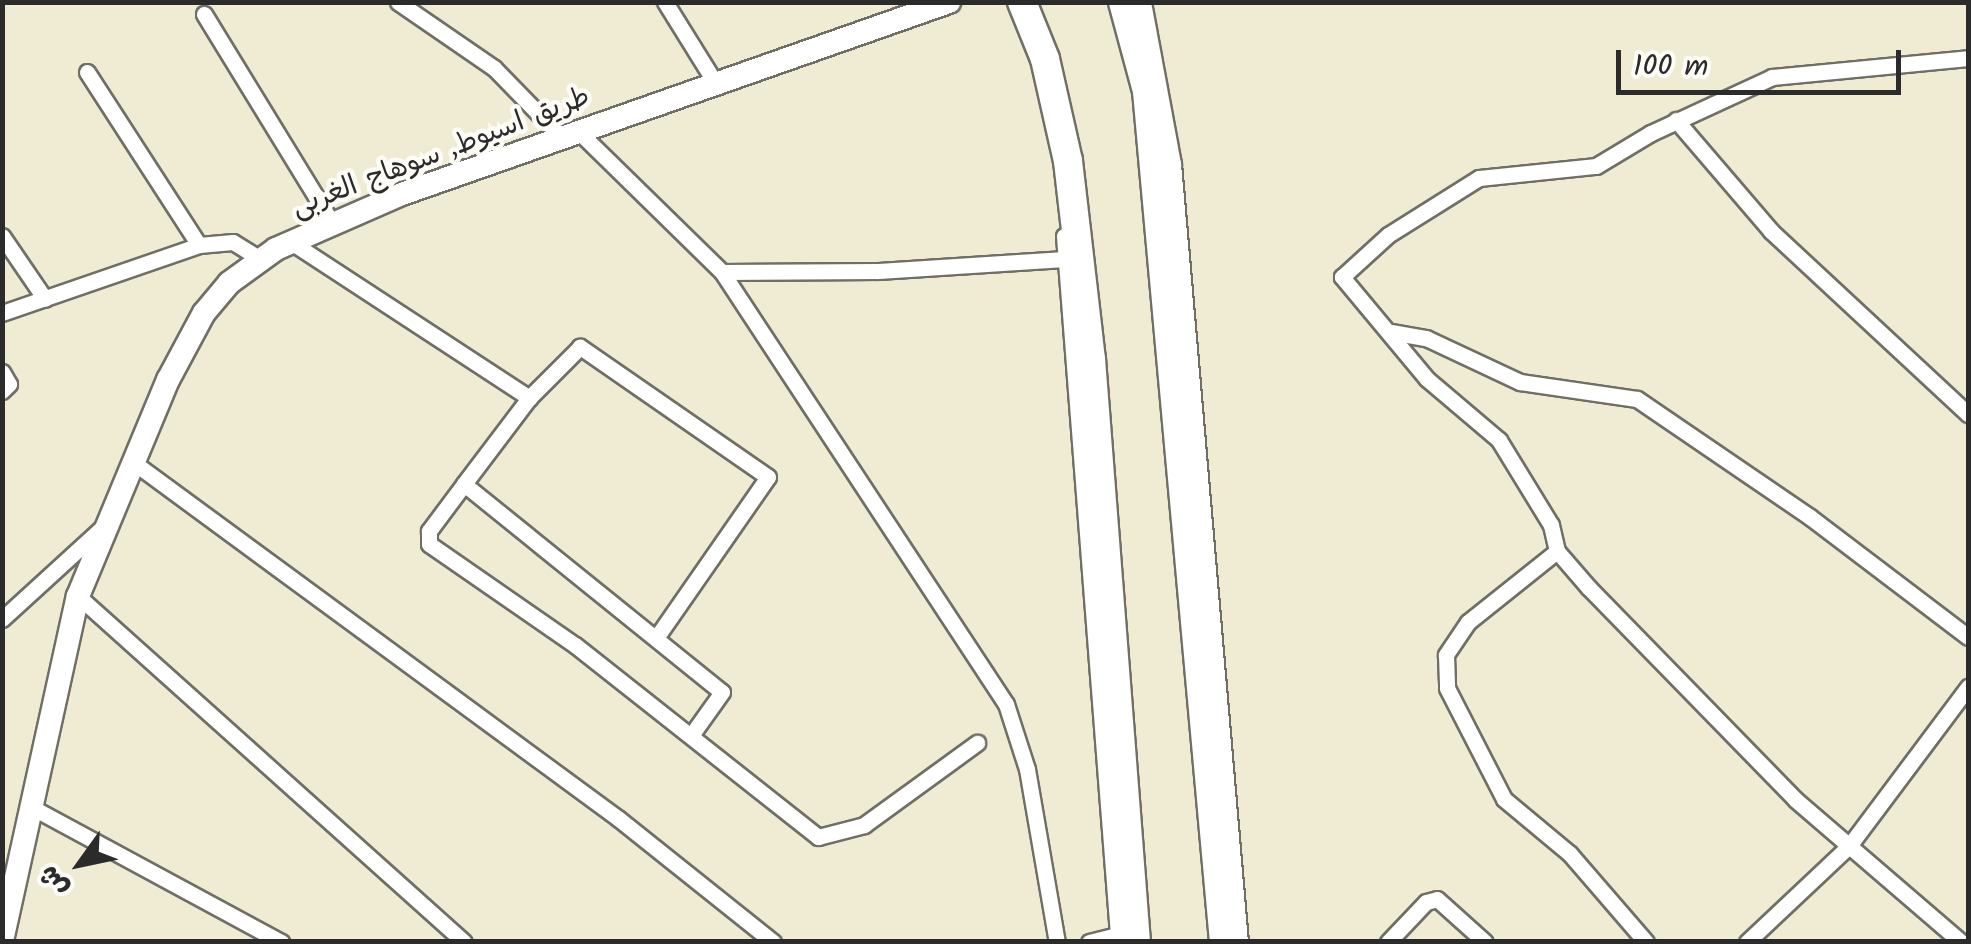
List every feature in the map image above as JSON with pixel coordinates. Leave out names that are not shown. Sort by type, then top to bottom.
[{"type":"highway","points":[[1022,2],[1045,58],[1068,161],[1091,359],[1124,939]]},
{"type":"highway","points":[[1123,2],[1147,91],[1224,942]]},
{"type":"main road","name":"طريق اسيوط, سوهاج الغربى","points":[[4,930],[35,810],[78,596],[104,526],[204,313],[260,258],[332,223],[949,2]]},
{"type":"street","points":[[398,2],[494,68],[722,272],[1006,704],[1028,769],[1058,942]]},
{"type":"street","points":[[665,2],[716,84]]},
{"type":"street","points":[[1010,2],[1042,92],[1065,259],[1124,939],[1090,942]]},
{"type":"street","points":[[1143,2],[1173,164],[1240,942]]},
{"type":"street","points":[[204,14],[332,223]]},
{"type":"street","points":[[1968,58],[1772,77],[1676,120],[1588,169],[1466,183],[1388,235],[1342,278],[1391,332],[1427,380],[1499,440],[1551,526],[1557,551],[1848,846],[1959,940],[1968,922]]},
{"type":"street","points":[[87,72],[199,245]]},
{"type":"street","points":[[1676,120],[1770,231],[1968,414]]},
{"type":"street","points":[[2,236],[45,300]]},
{"type":"street","points":[[2,313],[199,245],[233,242],[260,258]]},
{"type":"street","points":[[290,242],[529,398]]},
{"type":"street","points":[[722,272],[878,272],[1065,259]]},
{"type":"street","points":[[1391,332],[1426,338],[1520,382],[1637,399],[1810,516],[1968,636]]},
{"type":"street","points":[[656,638],[768,477],[586,348],[567,355],[529,398],[429,531],[430,544],[692,734],[774,808],[818,837],[864,826],[976,742]]},
{"type":"street","points":[[2,372],[9,382],[2,390]]},
{"type":"street","points":[[133,462],[619,819],[773,942]]},
{"type":"street","points":[[464,484],[723,695],[692,734]]},
{"type":"street","points":[[2,619],[104,526]]},
{"type":"street","points":[[1557,551],[1468,622],[1446,655],[1447,688],[1504,798],[1570,854],[1646,942]]},
{"type":"street","points":[[78,596],[464,942]]},
{"type":"street","points":[[1747,942],[1848,846],[1968,686]]},
{"type":"street","points":[[35,810],[281,942]]},
{"type":"street","points":[[1388,942],[1426,902],[1437,899],[1485,942]]}]
